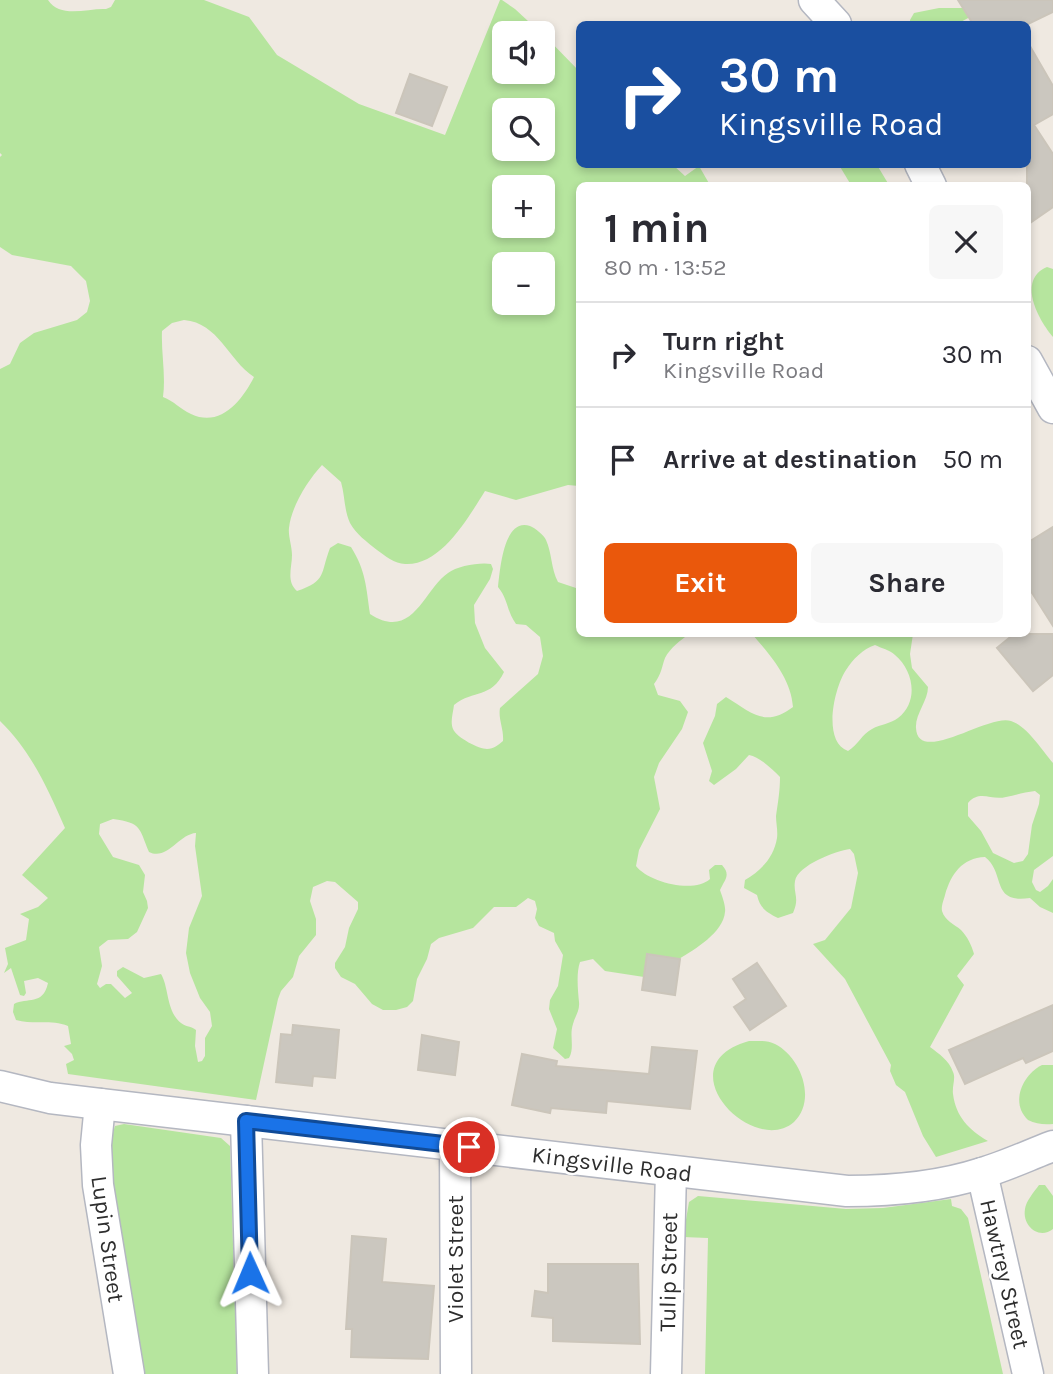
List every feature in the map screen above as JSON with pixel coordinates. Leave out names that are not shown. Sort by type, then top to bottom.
[{"type":"street","points":[[814,0],[833,21]]},
{"type":"street","points":[[1031,368],[1053,408]]},
{"type":"street","name":"Kingsville Road","points":[[0,1086],[50,1098],[847,1191],[919,1186],[982,1173],[1053,1146]]},
{"type":"street","name":"Lupin Street","points":[[100,1104],[96,1145],[98,1185],[129,1374]]},
{"type":"street","points":[[246,1121],[253,1374]]},
{"type":"street","name":"Violet Street","points":[[455,1145],[456,1374]]},
{"type":"street","name":"Tulip Street","points":[[666,1374],[671,1171]]},
{"type":"street","name":"Hawtrey Street","points":[[982,1173],[1028,1374]]},
{"type":"green space","points":[[0,0],[48,0],[60,9],[75,11],[106,9],[111,7],[115,0],[204,0],[249,17],[277,55],[359,104],[445,135],[500,0],[502,0],[528,21],[492,21],[492,84],[555,84],[555,46],[576,68],[576,168],[676,168],[685,176],[700,168],[708,182],[576,182],[576,486],[568,485],[516,500],[485,491],[462,526],[442,549],[418,563],[397,563],[355,531],[348,518],[341,482],[322,465],[301,494],[290,520],[291,579],[297,591],[318,580],[330,548],[338,543],[351,547],[363,572],[370,614],[385,621],[397,622],[407,618],[448,573],[457,568],[491,564],[493,569],[490,579],[474,605],[475,623],[485,648],[504,672],[499,681],[488,690],[454,705],[452,720],[453,729],[459,736],[483,749],[494,748],[503,741],[500,708],[538,674],[543,656],[540,637],[526,625],[516,624],[498,587],[502,559],[509,537],[521,525],[532,527],[545,538],[558,582],[576,588],[576,637],[685,637],[667,654],[654,684],[658,695],[680,701],[688,712],[682,729],[659,763],[654,777],[660,809],[639,850],[636,866],[660,881],[693,886],[710,879],[709,870],[715,865],[722,865],[727,874],[720,890],[725,907],[723,920],[707,940],[679,959],[647,954],[644,977],[605,971],[593,959],[580,962],[579,1005],[572,1028],[572,1050],[569,1058],[565,1059],[553,1048],[557,1029],[549,1009],[550,1000],[558,986],[563,955],[555,941],[554,933],[539,926],[535,918],[535,901],[528,898],[516,907],[494,907],[473,928],[439,938],[431,944],[417,979],[413,1001],[407,1007],[383,1010],[372,1004],[355,984],[341,977],[335,968],[335,963],[345,947],[358,902],[335,882],[327,881],[313,887],[310,901],[316,919],[316,935],[299,956],[293,977],[278,999],[256,1100],[68,1074],[66,1064],[74,1060],[64,1046],[71,1044],[68,1026],[16,1020],[14,1004],[38,998],[46,990],[48,983],[38,978],[24,981],[24,996],[20,995],[11,968],[4,973],[8,964],[5,948],[26,940],[29,919],[20,914],[38,907],[48,898],[22,875],[65,828],[30,758],[0,721],[0,369],[10,364],[20,343],[34,333],[77,320],[87,312],[90,301],[86,281],[71,266],[12,255],[0,247]],"holes":[[[184,320],[196,323],[215,335],[254,377],[243,395],[221,415],[202,417],[187,412],[163,397],[162,331],[172,323]],[[113,819],[129,822],[138,828],[149,852],[155,854],[162,853],[190,834],[196,833],[195,846],[202,896],[189,928],[186,953],[190,973],[200,998],[210,1012],[212,1026],[205,1038],[205,1056],[202,1061],[198,1062],[196,1030],[176,1018],[161,974],[144,978],[123,967],[117,971],[117,976],[132,993],[125,998],[111,984],[100,988],[97,984],[102,966],[99,947],[108,940],[128,939],[137,932],[148,908],[143,892],[145,875],[139,865],[113,857],[99,834],[100,824]]]},
{"type":"green space","points":[[939,8],[964,8],[970,17],[963,21],[910,21],[914,13]]},
{"type":"green space","points":[[841,168],[879,168],[887,182],[849,182]]},
{"type":"green space","points":[[1047,267],[1053,269],[1053,337],[1037,311],[1032,291],[1033,281],[1038,273]]},
{"type":"green space","points":[[754,637],[913,637],[910,654],[912,668],[928,687],[916,723],[920,738],[929,742],[941,740],[987,724],[1011,721],[1028,733],[1053,763],[1053,856],[1034,870],[1032,882],[1040,892],[1053,879],[1053,913],[1030,898],[1017,899],[1004,892],[995,871],[985,857],[970,860],[954,874],[942,905],[945,917],[963,932],[974,954],[957,976],[964,985],[930,1047],[951,1068],[954,1077],[953,1094],[960,1116],[969,1127],[988,1141],[936,1157],[923,1136],[905,1092],[896,1085],[890,1071],[891,1065],[845,979],[813,944],[825,940],[851,908],[858,873],[854,854],[850,849],[810,864],[798,875],[795,881],[796,903],[793,913],[778,918],[770,914],[764,909],[757,895],[744,888],[745,880],[766,863],[775,845],[780,777],[762,761],[749,755],[736,769],[714,785],[709,781],[712,771],[703,743],[715,716],[717,704],[726,697],[759,716],[774,717],[793,707],[788,686]],"holes":[[[875,645],[891,652],[901,662],[910,678],[912,686],[909,704],[898,718],[875,727],[848,751],[840,746],[833,726],[835,701],[842,678],[852,662]],[[1035,791],[1040,795],[1028,854],[1023,861],[1014,863],[993,853],[981,831],[968,816],[968,803],[977,797],[1001,798]]]},
{"type":"green space","points":[[749,1041],[769,1042],[784,1050],[799,1069],[803,1080],[805,1091],[801,1113],[794,1122],[777,1130],[758,1128],[739,1119],[724,1104],[715,1087],[714,1069],[725,1053]]},
{"type":"green space","points":[[1042,1065],[1053,1065],[1053,1124],[1028,1120],[1020,1106],[1019,1098],[1024,1082]]},
{"type":"green space","points":[[124,1124],[221,1138],[230,1146],[237,1374],[141,1374],[121,1256],[111,1163],[111,1140],[115,1126]]},
{"type":"green space","points":[[1039,1185],[1045,1185],[1053,1196],[1053,1229],[1042,1233],[1029,1226],[1025,1215],[1027,1203]]},
{"type":"green space","points":[[698,1196],[846,1209],[883,1208],[951,1199],[952,1206],[961,1209],[968,1218],[1003,1374],[705,1374],[708,1238],[683,1237],[689,1202]]},
{"type":"building","points":[[958,0],[1053,0],[1053,12],[1031,23],[971,21]]},
{"type":"building","points":[[1031,48],[1053,86],[1053,114],[1034,125],[1053,154],[1053,207],[1031,222],[1031,182],[1027,182],[1027,168],[1031,168]]},
{"type":"building","points":[[410,74],[447,87],[432,126],[396,113]]},
{"type":"building","points":[[1053,527],[1053,626],[1031,591],[1031,541]]},
{"type":"building","points":[[1053,634],[1053,675],[1033,691],[997,648],[1010,637]]},
{"type":"building","points":[[647,954],[680,959],[675,995],[642,990]]},
{"type":"building","points":[[757,963],[786,1006],[750,1030],[734,1007],[746,999],[733,979]]},
{"type":"building","points":[[1053,1005],[1053,1051],[1026,1063],[1023,1058],[965,1084],[949,1050]]},
{"type":"building","points":[[293,1025],[339,1030],[335,1078],[313,1076],[312,1086],[276,1082],[281,1034],[292,1035]]},
{"type":"building","points":[[422,1035],[459,1042],[455,1075],[418,1070]]},
{"type":"building","points":[[652,1047],[697,1051],[690,1109],[607,1101],[606,1113],[551,1108],[550,1113],[512,1105],[522,1054],[557,1061],[556,1066],[649,1074]]},
{"type":"building","points":[[352,1236],[386,1239],[382,1282],[434,1286],[428,1359],[351,1357],[352,1329],[346,1329]]},
{"type":"building","points":[[548,1264],[638,1264],[640,1344],[553,1341],[553,1318],[532,1316],[535,1291],[548,1293]]},
{"type":"route","points":[[250,1273],[246,1121],[469,1147]]}]
